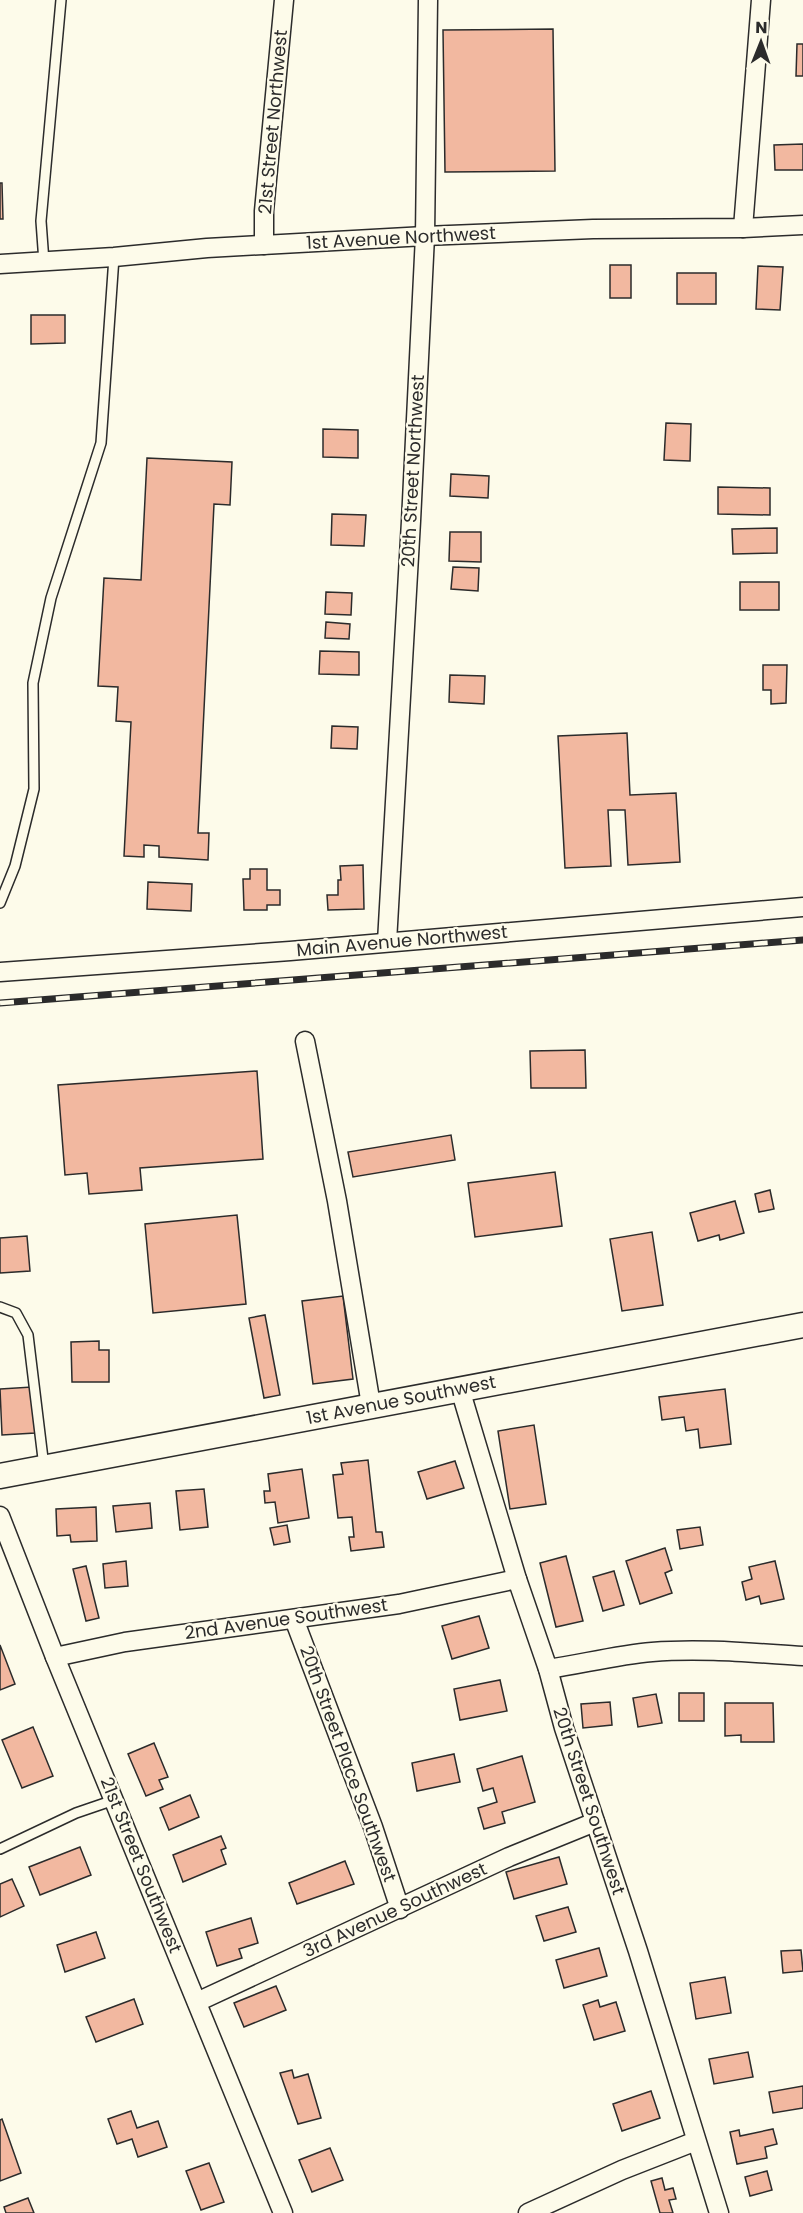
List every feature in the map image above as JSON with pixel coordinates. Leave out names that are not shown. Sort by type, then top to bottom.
[{"type":"main road","name":"1st Avenue Southwest","points":[[0,1476],[803,1324]]},
{"type":"street","name":"21st Street Northwest","points":[[264,245],[264,211],[284,0]]},
{"type":"street","name":"20th Street Northwest","points":[[387,942],[411,532],[425,236],[428,0]]},
{"type":"street","points":[[743,228],[761,0]]},
{"type":"street","name":"1st Avenue Northwest","points":[[0,264],[425,236],[593,229],[743,228],[803,225]]},
{"type":"street","name":"Main Avenue Northwest","points":[[0,972],[803,907]]},
{"type":"street","points":[[305,1041],[337,1201],[371,1405]]},
{"type":"street","name":"20th Street Southwest","points":[[460,1389],[517,1579],[548,1669],[564,1728],[596,1822],[719,2213]]},
{"type":"street","name":"21st Street Southwest","points":[[0,1516],[55,1657],[283,2213]]},
{"type":"street","name":"2nd Avenue Southwest","points":[[55,1657],[126,1642],[399,1604],[517,1579]]},
{"type":"street","name":"20th Street Place Southwest","points":[[294,1619],[374,1827],[400,1909]]},
{"type":"street","points":[[548,1669],[650,1652],[724,1651],[803,1656]]},
{"type":"street","name":"3rd Avenue Southwest","points":[[197,2002],[509,1857],[596,1822]]},
{"type":"street","points":[[528,2213],[622,2170],[696,2141]]},
{"type":"lane","points":[[44,262],[41,221],[61,0]]},
{"type":"lane","points":[[0,903],[15,866],[34,789],[33,683],[49,609],[100,443],[114,257]]},
{"type":"lane","points":[[0,1307],[16,1313],[28,1335],[45,1467]]},
{"type":"lane","points":[[0,1849],[76,1813],[114,1800]]},
{"type":"building","points":[[553,29],[555,171],[445,172],[443,30]]},
{"type":"building","points":[[797,44],[803,44],[803,76],[796,76]]},
{"type":"building","points":[[803,144],[803,170],[775,170],[774,145]]},
{"type":"building","points":[[0,183],[2,183],[3,219],[0,219]]},
{"type":"building","points":[[610,265],[631,265],[631,298],[610,298]]},
{"type":"building","points":[[758,266],[783,267],[780,310],[756,309]]},
{"type":"building","points":[[677,273],[716,273],[716,304],[677,304]]},
{"type":"building","points":[[31,315],[65,315],[65,343],[31,344]]},
{"type":"building","points":[[666,423],[691,424],[690,461],[664,460]]},
{"type":"building","points":[[323,429],[358,430],[358,458],[323,457]]},
{"type":"building","points":[[147,458],[232,462],[230,505],[214,504],[198,833],[209,833],[208,860],[159,857],[159,846],[144,845],[144,857],[124,856],[131,722],[116,721],[118,687],[98,686],[104,578],[141,580]]},
{"type":"building","points":[[451,474],[489,476],[488,498],[450,496]]},
{"type":"building","points":[[718,487],[770,488],[770,515],[718,514]]},
{"type":"building","points":[[332,514],[366,515],[364,546],[331,545]]},
{"type":"building","points":[[777,528],[777,553],[733,554],[732,529]]},
{"type":"building","points":[[450,532],[481,532],[481,562],[449,561]]},
{"type":"building","points":[[453,567],[479,568],[478,591],[451,589]]},
{"type":"building","points":[[740,582],[779,582],[779,610],[740,610]]},
{"type":"building","points":[[326,592],[352,593],[351,615],[325,614]]},
{"type":"building","points":[[326,622],[350,624],[349,639],[325,638]]},
{"type":"building","points":[[320,651],[359,652],[359,675],[319,674]]},
{"type":"building","points":[[763,665],[787,665],[786,703],[771,704],[771,690],[763,690]]},
{"type":"building","points":[[450,675],[485,676],[484,704],[449,702]]},
{"type":"building","points":[[332,726],[358,727],[357,749],[331,748]]},
{"type":"building","points":[[627,733],[630,795],[676,793],[680,862],[628,865],[625,810],[608,810],[611,866],[565,868],[558,736]]},
{"type":"building","points":[[363,865],[364,909],[328,910],[327,895],[338,895],[338,880],[341,880],[340,866]]},
{"type":"building","points":[[250,869],[267,869],[267,890],[280,890],[280,905],[267,905],[267,910],[244,910],[243,879],[250,879]]},
{"type":"building","points":[[148,882],[192,884],[191,911],[147,909]]},
{"type":"building","points":[[585,1050],[586,1088],[531,1088],[530,1051]]},
{"type":"building","points":[[257,1071],[263,1159],[140,1168],[142,1190],[89,1194],[87,1173],[65,1175],[58,1085]]},
{"type":"building","points":[[451,1135],[455,1160],[353,1177],[348,1152]]},
{"type":"building","points":[[555,1172],[562,1226],[475,1237],[468,1183]]},
{"type":"building","points":[[770,1190],[774,1209],[759,1212],[755,1194]]},
{"type":"building","points":[[735,1201],[744,1233],[720,1240],[719,1235],[698,1241],[690,1213]]},
{"type":"building","points":[[237,1215],[246,1304],[153,1313],[145,1224]]},
{"type":"building","points":[[652,1232],[663,1305],[622,1311],[610,1239]]},
{"type":"building","points":[[27,1236],[30,1271],[0,1273],[0,1238]]},
{"type":"building","points":[[343,1296],[353,1379],[313,1384],[302,1301]]},
{"type":"building","points":[[265,1315],[280,1395],[264,1398],[249,1318]]},
{"type":"building","points":[[99,1341],[99,1350],[109,1350],[109,1382],[72,1382],[71,1342]]},
{"type":"building","points":[[32,1387],[35,1433],[2,1435],[0,1389]]},
{"type":"building","points":[[725,1389],[731,1444],[700,1448],[698,1429],[686,1431],[684,1417],[662,1420],[659,1397]]},
{"type":"building","points":[[534,1425],[546,1504],[510,1509],[498,1431]]},
{"type":"building","points":[[368,1460],[376,1532],[382,1532],[384,1547],[351,1551],[349,1537],[354,1537],[352,1517],[338,1518],[333,1475],[343,1474],[341,1463]]},
{"type":"building","points":[[455,1461],[464,1488],[427,1499],[418,1472]]},
{"type":"building","points":[[302,1469],[309,1518],[278,1523],[275,1502],[265,1503],[264,1491],[270,1491],[268,1474]]},
{"type":"building","points":[[204,1489],[208,1527],[180,1530],[176,1491]]},
{"type":"building","points":[[150,1503],[152,1528],[116,1532],[113,1506]]},
{"type":"building","points":[[96,1507],[97,1541],[71,1542],[70,1535],[57,1536],[56,1509]]},
{"type":"building","points":[[287,1525],[290,1542],[274,1545],[270,1528]]},
{"type":"building","points":[[700,1527],[703,1545],[680,1549],[677,1530]]},
{"type":"building","points":[[665,1548],[672,1570],[665,1573],[672,1593],[640,1604],[626,1561]]},
{"type":"building","points":[[566,1556],[583,1621],[556,1627],[540,1563]]},
{"type":"building","points":[[126,1561],[128,1586],[105,1588],[103,1564]]},
{"type":"building","points":[[775,1561],[784,1599],[761,1604],[759,1596],[746,1600],[742,1582],[752,1579],[749,1567]]},
{"type":"building","points":[[86,1566],[99,1618],[86,1621],[73,1569]]},
{"type":"building","points":[[614,1571],[624,1605],[603,1611],[593,1577]]},
{"type":"building","points":[[479,1616],[489,1648],[452,1659],[442,1626]]},
{"type":"building","points":[[0,1645],[15,1684],[0,1690]]},
{"type":"building","points":[[500,1680],[507,1711],[460,1720],[454,1689]]},
{"type":"building","points":[[679,1693],[704,1693],[704,1721],[679,1721]]},
{"type":"building","points":[[656,1694],[662,1723],[638,1727],[633,1698]]},
{"type":"building","points":[[610,1702],[612,1725],[583,1728],[581,1704]]},
{"type":"building","points":[[725,1703],[773,1703],[774,1742],[741,1742],[741,1735],[725,1736]]},
{"type":"building","points":[[33,1727],[53,1776],[22,1788],[2,1740]]},
{"type":"building","points":[[154,1743],[168,1777],[159,1780],[163,1789],[146,1796],[128,1754]]},
{"type":"building","points":[[454,1754],[460,1782],[417,1791],[412,1763]]},
{"type":"building","points":[[522,1756],[535,1802],[502,1812],[505,1823],[484,1829],[478,1808],[497,1802],[493,1788],[483,1791],[477,1769]]},
{"type":"building","points":[[190,1795],[199,1817],[169,1830],[160,1808]]},
{"type":"building","points":[[221,1836],[226,1848],[221,1850],[226,1864],[183,1882],[173,1855]]},
{"type":"building","points":[[80,1847],[91,1875],[40,1895],[29,1867]]},
{"type":"building","points":[[559,1857],[567,1884],[514,1899],[506,1872]]},
{"type":"building","points":[[345,1861],[354,1884],[297,1904],[289,1883]]},
{"type":"building","points":[[12,1879],[24,1906],[0,1917],[0,1884]]},
{"type":"building","points":[[568,1907],[576,1932],[544,1941],[536,1916]]},
{"type":"building","points":[[251,1918],[258,1943],[239,1949],[242,1958],[217,1966],[206,1932]]},
{"type":"building","points":[[96,1932],[105,1958],[65,1972],[57,1945]]},
{"type":"building","points":[[599,1948],[607,1976],[564,1988],[556,1960]]},
{"type":"building","points":[[801,1950],[803,1971],[783,1973],[781,1951]]},
{"type":"building","points":[[725,1977],[731,2013],[696,2019],[690,1983]]},
{"type":"building","points":[[276,1986],[286,2010],[244,2027],[234,2003]]},
{"type":"building","points":[[134,1999],[143,2024],[96,2042],[86,2017]]},
{"type":"building","points":[[598,2000],[600,2007],[616,2002],[625,2031],[594,2040],[583,2005]]},
{"type":"building","points":[[748,2052],[753,2077],[714,2084],[709,2059]]},
{"type":"building","points":[[292,2070],[294,2078],[308,2074],[321,2118],[298,2124],[280,2073]]},
{"type":"building","points":[[803,2086],[803,2108],[773,2113],[769,2092]]},
{"type":"building","points":[[651,2091],[660,2118],[622,2131],[613,2104]]},
{"type":"building","points":[[131,2111],[137,2128],[158,2121],[167,2147],[138,2157],[132,2139],[117,2144],[108,2119]]},
{"type":"building","points":[[2,2119],[21,2173],[0,2181],[0,2120]]},
{"type":"building","points":[[773,2129],[777,2144],[765,2147],[767,2158],[737,2164],[730,2132],[739,2130],[740,2136]]},
{"type":"building","points":[[330,2148],[343,2180],[312,2192],[299,2160]]},
{"type":"building","points":[[209,2163],[224,2202],[201,2210],[186,2171]]},
{"type":"building","points":[[767,2171],[772,2190],[750,2196],[745,2177]]},
{"type":"building","points":[[662,2178],[665,2190],[673,2188],[676,2199],[669,2200],[673,2213],[660,2213],[651,2181]]},
{"type":"building","points":[[28,2198],[34,2213],[6,2213],[4,2207]]},
{"type":"railway","points":[[0,1003],[803,940]]}]
